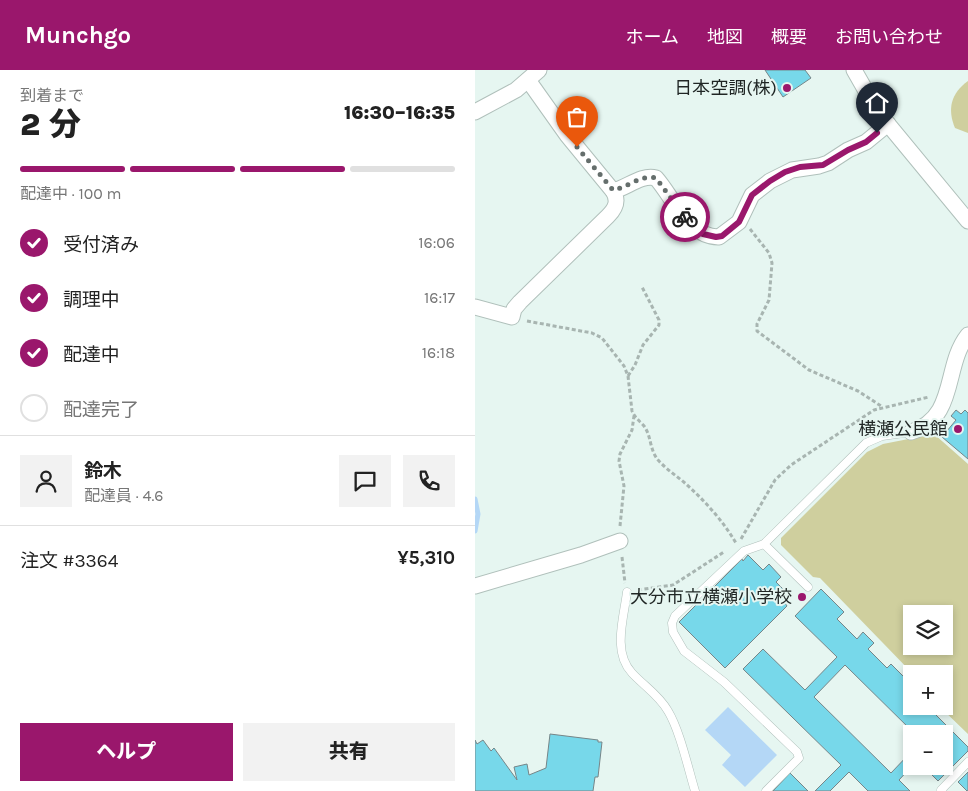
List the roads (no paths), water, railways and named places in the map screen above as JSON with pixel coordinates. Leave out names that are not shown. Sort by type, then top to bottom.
[{"type":"street","points":[[475,112],[506,96],[539,70]]},
{"type":"street","points":[[854,70],[872,103],[968,221]]},
{"type":"street","points":[[475,307],[511,317],[514,309],[614,210],[616,196],[613,190],[567,135],[528,80]]},
{"type":"street","points":[[613,190],[621,189],[640,179],[656,178],[700,232],[709,236],[722,236],[742,219],[752,195],[770,181],[800,167],[819,166],[828,163],[848,150],[866,142],[888,124]]},
{"type":"street","points":[[911,432],[936,416],[948,390],[959,350],[968,335]]},
{"type":"street","points":[[475,586],[581,555],[620,541]]},
{"type":"lane","points":[[766,791],[799,758],[797,752],[724,682],[684,650],[673,632],[675,616],[744,552],[764,544],[866,443],[882,436],[911,432]]},
{"type":"lane","points":[[764,544],[808,588]]},
{"type":"lane","points":[[627,592],[620,642],[621,656],[631,672],[656,695],[669,714],[695,791]]},
{"type":"lane","points":[[942,791],[968,762]]},
{"type":"water","points":[[728,707],[777,755],[745,787],[722,765],[731,755],[705,730]]},
{"type":"waterway","points":[[475,499],[478,514],[475,531]]},
{"type":"place","name":"日本空調(株)","points":[[787,88]]},
{"type":"place","name":"横瀬公民館","points":[[958,429]]},
{"type":"place","name":"大分市立横瀬小学校","points":[[802,597]]}]
